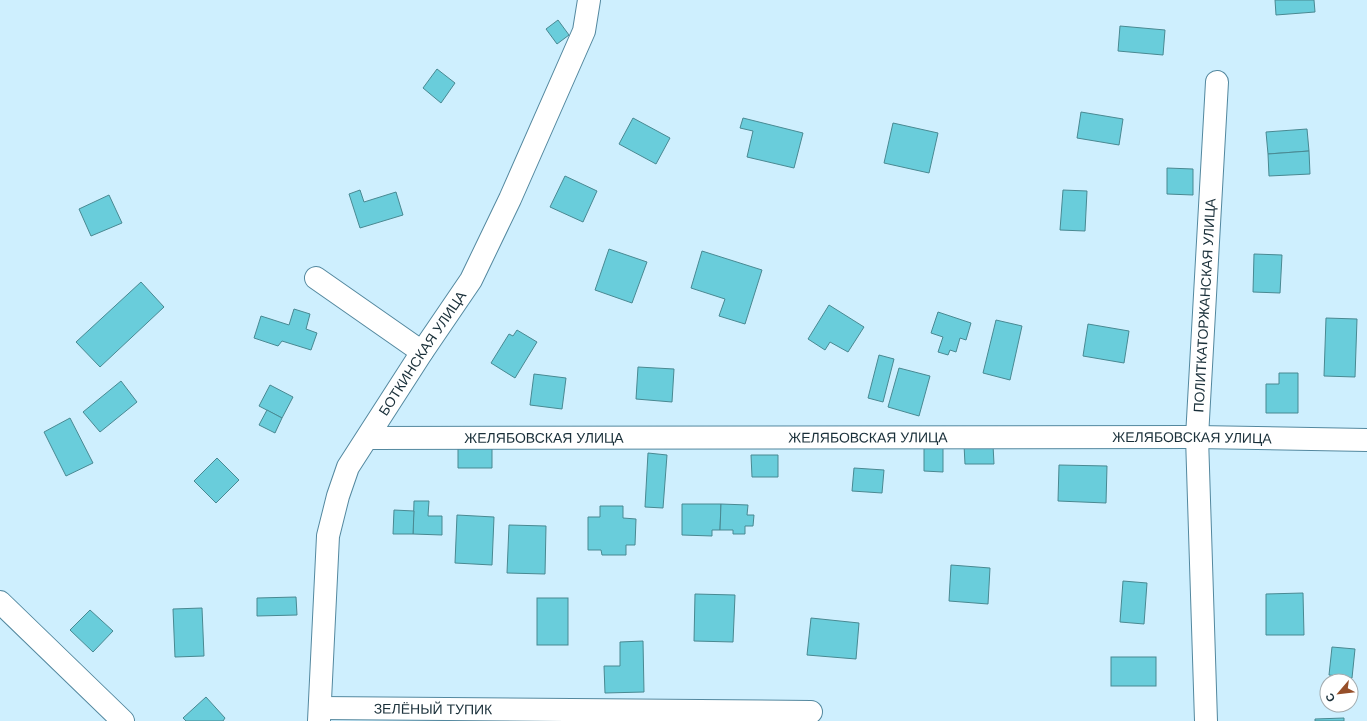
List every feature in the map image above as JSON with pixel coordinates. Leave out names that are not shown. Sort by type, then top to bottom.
[{"type":"street","name":"БОТКИНСКАЯ УЛИЦА","points":[[320,714],[328,536],[338,496],[348,467],[422,352],[471,280],[584,31],[588,0]]},
{"type":"street","name":"ПОЛИТКАТОРЖАНСКАЯ УЛИЦА","points":[[1206,721],[1198,437],[1217,82]]},
{"type":"street","points":[[316,278],[422,352]]},
{"type":"street","name":"ЖЕЛЯБОВСКАЯ УЛИЦА","points":[[368,438],[1198,437],[1367,440]]},
{"type":"street","points":[[0,602],[123,721]]},
{"type":"street","name":"ЗЕЛЁНЫЙ ТУПИК","points":[[320,714],[811,712]]},
{"type":"building","points":[[1275,0],[1314,0],[1315,12],[1276,15]]},
{"type":"building","points":[[558,20],[569,35],[557,44],[546,29]]},
{"type":"building","points":[[1120,26],[1165,30],[1163,55],[1118,51]]},
{"type":"building","points":[[437,69],[455,83],[441,103],[423,88]]},
{"type":"building","points":[[1081,112],[1123,119],[1119,145],[1077,138]]},
{"type":"building","points":[[633,118],[670,138],[656,164],[619,144]]},
{"type":"building","points":[[743,118],[803,133],[794,168],[747,157],[753,131],[740,128]]},
{"type":"building","points":[[893,123],[938,133],[929,173],[884,163]]},
{"type":"building","points":[[1307,129],[1309,151],[1268,154],[1266,132]]},
{"type":"building","points":[[1309,151],[1310,174],[1269,176],[1268,154]]},
{"type":"building","points":[[1167,168],[1193,169],[1193,195],[1167,194]]},
{"type":"building","points":[[565,176],[597,191],[583,222],[550,207]]},
{"type":"building","points":[[360,190],[364,202],[396,192],[403,215],[360,228],[349,194]]},
{"type":"building","points":[[1063,190],[1087,191],[1085,231],[1060,230]]},
{"type":"building","points":[[109,195],[122,223],[91,236],[79,209]]},
{"type":"building","points":[[609,249],[647,262],[632,303],[595,290]]},
{"type":"building","points":[[702,251],[762,270],[745,324],[719,316],[725,299],[691,288]]},
{"type":"building","points":[[1254,254],[1282,255],[1280,293],[1253,292]]},
{"type":"building","points":[[141,282],[164,307],[100,367],[76,342]]},
{"type":"building","points":[[829,305],[864,327],[848,352],[830,342],[825,350],[808,339]]},
{"type":"building","points":[[294,309],[310,314],[306,329],[317,333],[311,350],[282,341],[278,346],[254,338],[261,316],[289,325]]},
{"type":"building","points":[[938,312],[971,323],[966,340],[960,338],[956,352],[950,350],[948,355],[938,352],[943,337],[931,333]]},
{"type":"building","points":[[1326,318],[1357,319],[1355,377],[1324,376]]},
{"type":"building","points":[[996,320],[1022,326],[1010,380],[983,373]]},
{"type":"building","points":[[1088,324],[1129,331],[1124,363],[1083,356]]},
{"type":"building","points":[[517,330],[537,342],[515,378],[491,363],[509,334],[513,336]]},
{"type":"building","points":[[879,355],[894,359],[883,402],[868,398]]},
{"type":"building","points":[[638,367],[674,369],[672,402],[636,399]]},
{"type":"building","points":[[899,368],[930,376],[919,416],[888,407]]},
{"type":"building","points":[[1279,373],[1298,373],[1298,413],[1266,413],[1266,384],[1279,384]]},
{"type":"building","points":[[534,374],[566,378],[562,409],[530,405]]},
{"type":"building","points":[[121,381],[137,402],[100,432],[83,412]]},
{"type":"building","points":[[270,385],[293,397],[282,418],[259,406]]},
{"type":"building","points":[[267,410],[282,418],[275,433],[259,425]]},
{"type":"building","points":[[70,418],[93,463],[66,476],[44,432]]},
{"type":"building","points":[[492,440],[492,468],[458,468],[458,441]]},
{"type":"building","points":[[964,445],[993,445],[994,464],[965,464]]},
{"type":"building","points":[[924,446],[943,446],[943,472],[924,471]]},
{"type":"building","points":[[648,453],[667,455],[663,508],[645,507]]},
{"type":"building","points":[[751,455],[778,455],[778,477],[752,477]]},
{"type":"building","points":[[217,458],[239,480],[216,503],[194,481]]},
{"type":"building","points":[[1059,465],[1107,466],[1106,503],[1058,501]]},
{"type":"building","points":[[854,468],[884,470],[882,493],[852,491]]},
{"type":"building","points":[[414,501],[429,501],[428,516],[442,516],[442,535],[413,534]]},
{"type":"building","points":[[682,504],[721,504],[720,530],[712,530],[712,536],[682,535]]},
{"type":"building","points":[[721,504],[748,505],[747,515],[754,515],[753,526],[745,526],[745,534],[733,534],[733,530],[720,530]]},
{"type":"building","points":[[600,506],[623,506],[623,518],[636,519],[635,545],[626,545],[626,555],[602,555],[601,550],[588,550],[588,517],[600,517]]},
{"type":"building","points":[[394,510],[414,511],[413,534],[393,534]]},
{"type":"building","points":[[457,515],[494,517],[492,565],[455,563]]},
{"type":"building","points":[[509,525],[546,526],[545,574],[507,573]]},
{"type":"building","points":[[951,565],[990,568],[988,604],[949,601]]},
{"type":"building","points":[[1123,581],[1147,583],[1144,624],[1120,622]]},
{"type":"building","points":[[1303,593],[1304,635],[1266,635],[1266,594]]},
{"type":"building","points":[[695,594],[735,595],[733,642],[694,641]]},
{"type":"building","points":[[296,597],[297,615],[257,616],[257,598]]},
{"type":"building","points":[[537,598],[568,598],[568,645],[537,645]]},
{"type":"building","points":[[202,608],[204,656],[175,657],[173,609]]},
{"type":"building","points":[[90,610],[113,631],[93,652],[70,630]]},
{"type":"building","points":[[811,618],[859,623],[856,659],[807,655]]},
{"type":"building","points":[[643,641],[644,692],[605,693],[604,666],[620,666],[620,642]]},
{"type":"building","points":[[1332,647],[1355,649],[1353,673],[1329,673]]},
{"type":"building","points":[[1111,657],[1156,657],[1156,686],[1111,686]]},
{"type":"building","points":[[206,697],[225,718],[223,721],[186,721],[183,718]]},
{"type":"building","points":[[1344,718],[1344,721],[1315,721],[1315,719]]}]
